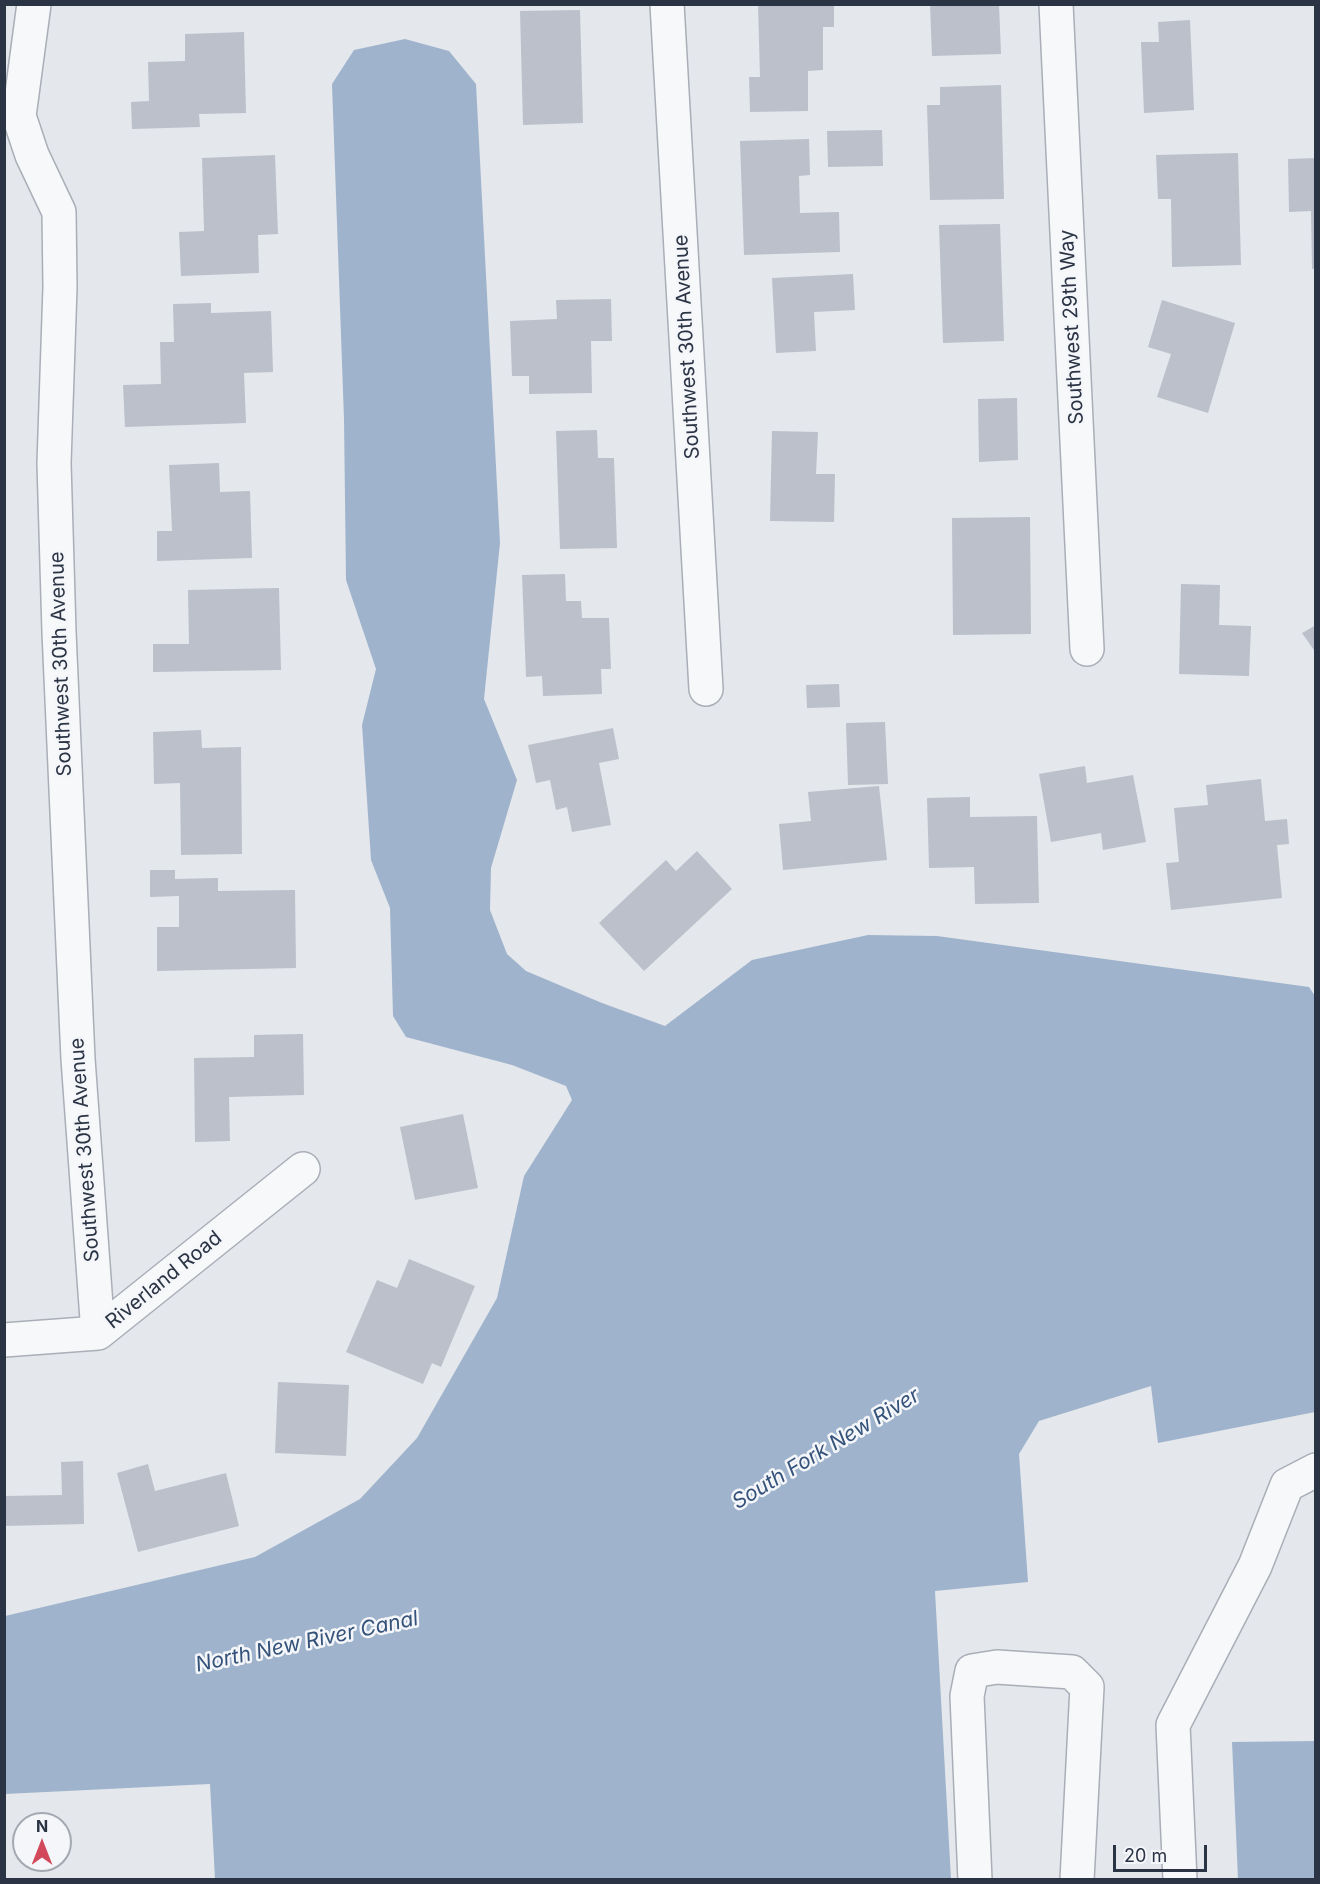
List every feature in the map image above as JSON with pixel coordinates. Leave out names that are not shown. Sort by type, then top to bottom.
[{"type":"street","name":"Southwest 30th Avenue","points":[[34,4],[19,116],[32,155],[59,212],[60,287],[54,463],[57,564],[78,1059],[98,1333]]},
{"type":"street","name":"Southwest 30th Avenue","points":[[667,4],[706,689]]},
{"type":"street","name":"Southwest 29th Way","points":[[1056,4],[1088,649]]},
{"type":"street","name":"Riverland Road","points":[[4,1340],[98,1333],[303,1169]]},
{"type":"street","points":[[1180,1880],[1173,1725],[1255,1566],[1287,1485],[1316,1470]]},
{"type":"street","points":[[975,1880],[967,1696],[972,1671],[997,1667],[1072,1672],[1088,1687],[1077,1880]]},
{"type":"water","points":[[405,39],[449,51],[476,84],[500,543],[484,699],[517,780],[491,868],[490,910],[507,954],[526,971],[665,1026],[752,960],[868,935],[937,936],[1309,987],[1315,996],[1315,1412],[1158,1443],[1151,1386],[1039,1421],[1019,1454],[1028,1582],[935,1591],[951,1879],[215,1879],[210,1784],[5,1794],[5,1616],[255,1557],[360,1499],[417,1438],[497,1298],[524,1176],[572,1100],[566,1086],[512,1065],[406,1037],[393,1016],[390,908],[371,860],[362,725],[376,669],[346,580],[344,419],[332,84],[354,50]]},
{"type":"water","points":[[1315,1741],[1315,1879],[1238,1879],[1232,1742]]},
{"type":"building","points":[[758,4],[834,4],[834,27],[823,27],[823,70],[808,71],[808,111],[750,112],[749,77],[760,77]]},
{"type":"building","points":[[930,4],[999,4],[1001,54],[932,56]]},
{"type":"building","points":[[580,10],[583,123],[523,125],[520,11]]},
{"type":"building","points":[[1190,20],[1194,110],[1144,113],[1141,42],[1159,42],[1158,22]]},
{"type":"building","points":[[244,32],[246,113],[199,114],[200,127],[132,129],[131,102],[149,101],[148,62],[185,61],[185,34]]},
{"type":"building","points":[[1001,85],[1004,199],[930,200],[927,105],[940,105],[940,87]]},
{"type":"building","points":[[882,130],[883,166],[828,167],[827,131]]},
{"type":"building","points":[[809,139],[810,175],[799,176],[800,213],[839,212],[840,252],[744,255],[740,141]]},
{"type":"building","points":[[1238,153],[1241,265],[1172,267],[1171,199],[1158,199],[1156,155]]},
{"type":"building","points":[[275,155],[278,234],[258,235],[259,273],[181,276],[179,232],[204,231],[202,158]]},
{"type":"building","points":[[1316,158],[1316,269],[1312,269],[1311,211],[1289,212],[1288,159]]},
{"type":"building","points":[[1000,224],[1004,341],[943,343],[939,225]]},
{"type":"building","points":[[853,274],[855,310],[814,312],[816,351],[776,353],[772,278]]},
{"type":"building","points":[[611,299],[612,341],[591,341],[592,393],[529,394],[529,376],[512,376],[510,321],[557,319],[556,300]]},
{"type":"building","points":[[1162,300],[1235,323],[1208,413],[1157,397],[1171,354],[1148,347]]},
{"type":"building","points":[[211,303],[211,313],[271,311],[273,372],[244,373],[246,423],[125,427],[123,385],[161,384],[160,342],[174,342],[173,304]]},
{"type":"building","points":[[1017,398],[1018,460],[979,462],[978,399]]},
{"type":"building","points":[[597,430],[598,458],[614,458],[617,548],[560,549],[556,431]]},
{"type":"building","points":[[772,431],[818,432],[816,474],[835,474],[834,522],[770,521]]},
{"type":"building","points":[[219,463],[220,492],[250,491],[252,558],[157,561],[157,531],[172,531],[169,465]]},
{"type":"building","points":[[1030,517],[1031,634],[953,635],[952,518]]},
{"type":"building","points":[[565,574],[566,601],[581,601],[582,618],[609,618],[611,669],[601,669],[602,694],[543,696],[542,676],[526,677],[522,575]]},
{"type":"building","points":[[1181,584],[1220,585],[1219,625],[1251,626],[1249,676],[1179,674]]},
{"type":"building","points":[[279,588],[281,670],[153,672],[153,644],[189,644],[188,590]]},
{"type":"building","points":[[1316,625],[1316,653],[1302,633]]},
{"type":"building","points":[[839,684],[840,707],[807,708],[806,685]]},
{"type":"building","points":[[885,722],[888,784],[848,785],[846,723]]},
{"type":"building","points":[[613,728],[619,759],[599,763],[611,825],[572,832],[567,807],[556,810],[550,780],[536,783],[528,745]]},
{"type":"building","points":[[201,730],[202,748],[241,747],[242,854],[181,855],[180,783],[154,784],[153,732]]},
{"type":"building","points":[[1085,766],[1087,783],[1133,775],[1146,842],[1103,850],[1101,833],[1051,842],[1039,774]]},
{"type":"building","points":[[1261,779],[1265,821],[1287,819],[1289,844],[1277,845],[1282,898],[1171,910],[1166,863],[1179,862],[1174,808],[1208,805],[1206,785]]},
{"type":"building","points":[[879,786],[887,860],[783,870],[779,824],[811,821],[808,792]]},
{"type":"building","points":[[970,797],[970,817],[1037,816],[1039,903],[975,904],[974,867],[929,868],[927,798]]},
{"type":"building","points":[[697,851],[732,889],[644,971],[599,923],[666,860],[676,871]]},
{"type":"building","points":[[150,870],[175,870],[175,879],[218,878],[218,891],[295,890],[296,968],[157,971],[157,927],[179,927],[179,896],[150,897]]},
{"type":"building","points":[[303,1034],[304,1095],[229,1097],[230,1141],[195,1142],[194,1058],[254,1057],[254,1035]]},
{"type":"building","points":[[463,1114],[478,1188],[415,1200],[400,1127]]},
{"type":"building","points":[[409,1259],[475,1286],[441,1367],[432,1363],[423,1384],[346,1352],[377,1280],[397,1288]]},
{"type":"building","points":[[278,1382],[349,1385],[346,1456],[275,1453]]},
{"type":"building","points":[[83,1461],[84,1524],[4,1526],[4,1496],[62,1495],[61,1462]]},
{"type":"building","points":[[148,1464],[155,1491],[226,1473],[239,1526],[138,1552],[117,1473]]},
{"type":"water label","name":"South Fork New River","points":[[826,1449]]},
{"type":"water label","name":"North New River Canal","points":[[307,1642]]}]
